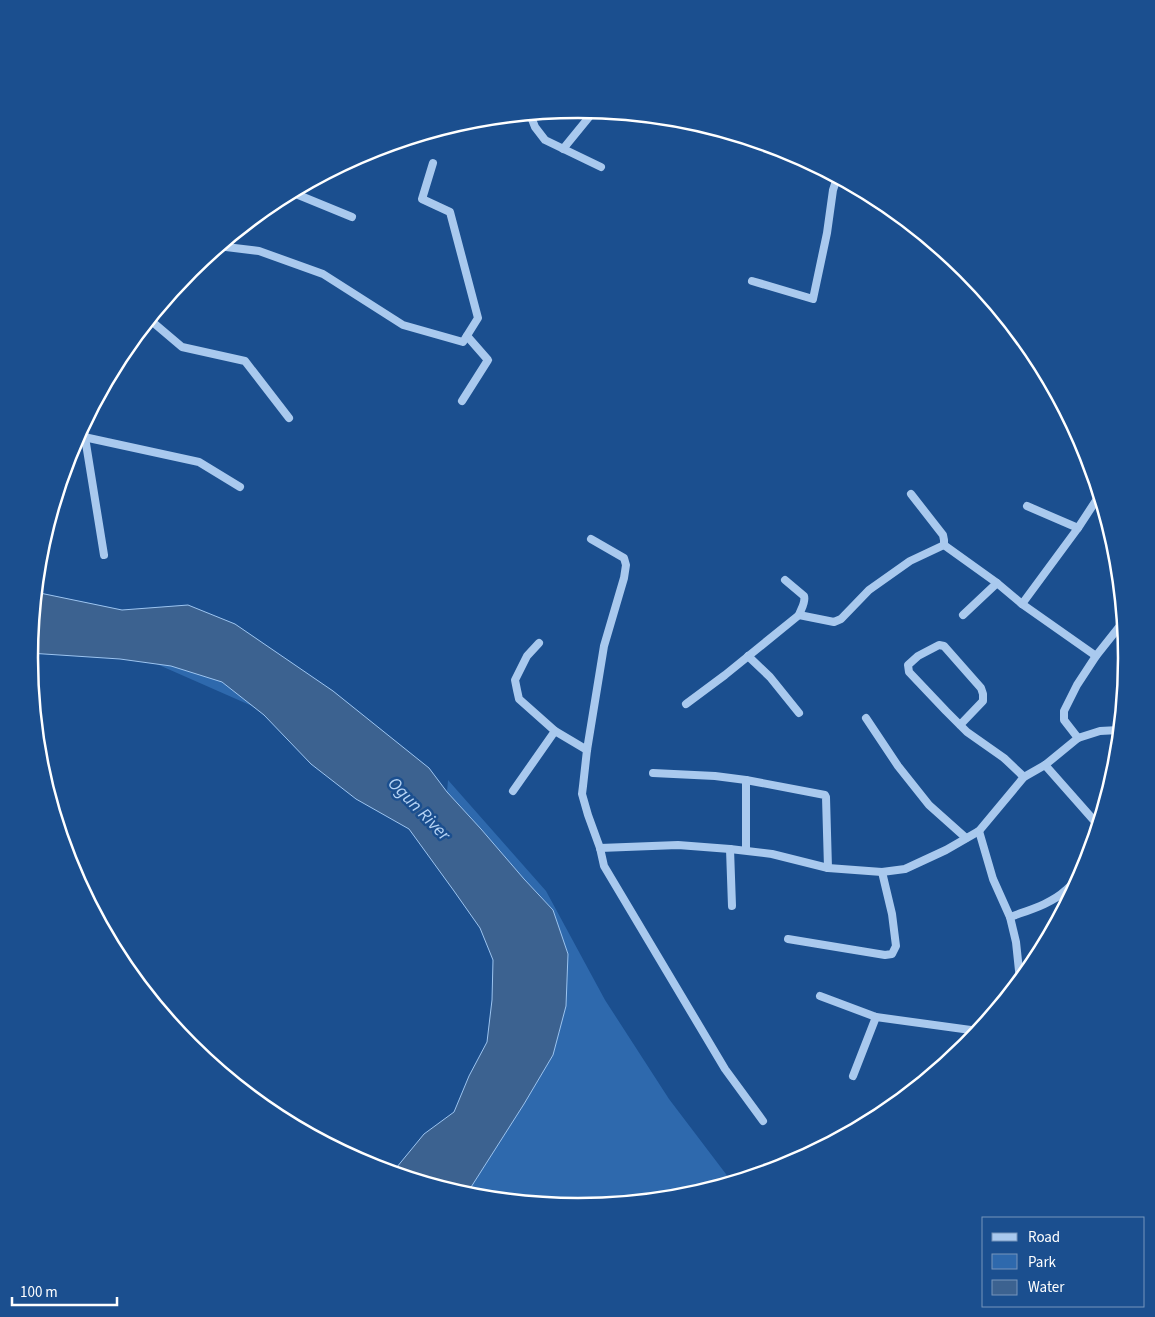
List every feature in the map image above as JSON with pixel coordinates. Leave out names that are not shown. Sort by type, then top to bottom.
[{"type":"street","points":[[563,149],[588,119]]},
{"type":"street","points":[[533,121],[545,140],[601,167]]},
{"type":"street","points":[[228,247],[259,251],[323,274],[403,325],[463,342],[478,318],[450,212],[422,200],[433,163]]},
{"type":"street","points":[[752,281],[813,299],[835,184]]},
{"type":"street","points":[[300,196],[352,217]]},
{"type":"street","points":[[155,323],[182,347],[245,360],[289,418]]},
{"type":"street","points":[[462,401],[488,360],[467,336]]},
{"type":"street","points":[[85,438],[198,462],[240,487]]},
{"type":"street","points":[[82,446],[104,555]]},
{"type":"street","points":[[911,494],[943,535],[944,544]]},
{"type":"street","points":[[1022,604],[1094,503]]},
{"type":"street","points":[[1027,506],[1078,528]]},
{"type":"street","points":[[591,540],[624,558],[626,565],[604,646],[587,750],[582,794],[588,815],[600,848],[604,866],[726,1069],[763,1121]]},
{"type":"street","points":[[944,544],[998,583],[1022,604],[1096,656]]},
{"type":"street","points":[[799,615],[834,622],[841,620],[869,590],[910,561],[944,544]]},
{"type":"street","points":[[686,704],[725,676],[799,615],[804,603],[804,596],[785,580]]},
{"type":"street","points":[[963,615],[998,583]]},
{"type":"street","points":[[1078,738],[1064,720],[1064,711],[1077,685],[1096,656],[1116,630]]},
{"type":"street","points":[[540,643],[527,656],[515,680],[519,698],[555,731],[587,750]]},
{"type":"street","points":[[960,725],[982,701],[983,694],[981,688],[944,646],[939,645],[913,659],[908,664],[908,669],[946,711],[960,725],[967,732],[1004,758],[1024,777]]},
{"type":"street","points":[[748,656],[770,677],[799,712]]},
{"type":"street","points":[[866,718],[898,766],[929,805],[966,838]]},
{"type":"street","points":[[600,848],[678,845],[730,848],[772,854],[828,868],[882,872],[905,869],[979,831],[1024,777],[1045,766],[1078,738],[1100,731],[1113,730]]},
{"type":"street","points":[[513,791],[555,731]]},
{"type":"street","points":[[1045,766],[1093,818]]},
{"type":"street","points":[[653,773],[715,776],[825,795],[828,868]]},
{"type":"street","points":[[746,780],[746,850]]},
{"type":"street","points":[[979,831],[993,879],[1010,917],[1016,942],[1019,969]]},
{"type":"street","points":[[730,848],[732,906]]},
{"type":"street","points":[[788,939],[885,955],[892,954],[896,946],[892,914],[882,872]]},
{"type":"street","points":[[1010,917],[1042,905],[1064,892]]},
{"type":"street","points":[[820,996],[876,1017],[969,1030]]},
{"type":"street","points":[[853,1076],[876,1017]]},
{"type":"green space","points":[[42,593],[122,610],[188,605],[235,624],[333,691],[429,768],[447,792],[40,613]]},
{"type":"green space","points":[[448,780],[546,891],[605,1000],[669,1099],[728,1177],[683,1188],[613,1197],[542,1197],[507,1194],[471,1188],[553,1055],[566,1006],[568,954],[553,910],[447,792]]},
{"type":"water","name":"Ogun River","points":[[42,593],[122,610],[188,605],[235,624],[333,691],[429,768],[447,792],[553,910],[568,954],[566,1006],[553,1055],[471,1188],[397,1167],[424,1134],[454,1112],[469,1076],[487,1042],[492,1000],[493,960],[480,928],[409,829],[356,799],[311,764],[264,715],[222,682],[171,666],[120,659],[38,654]]}]
